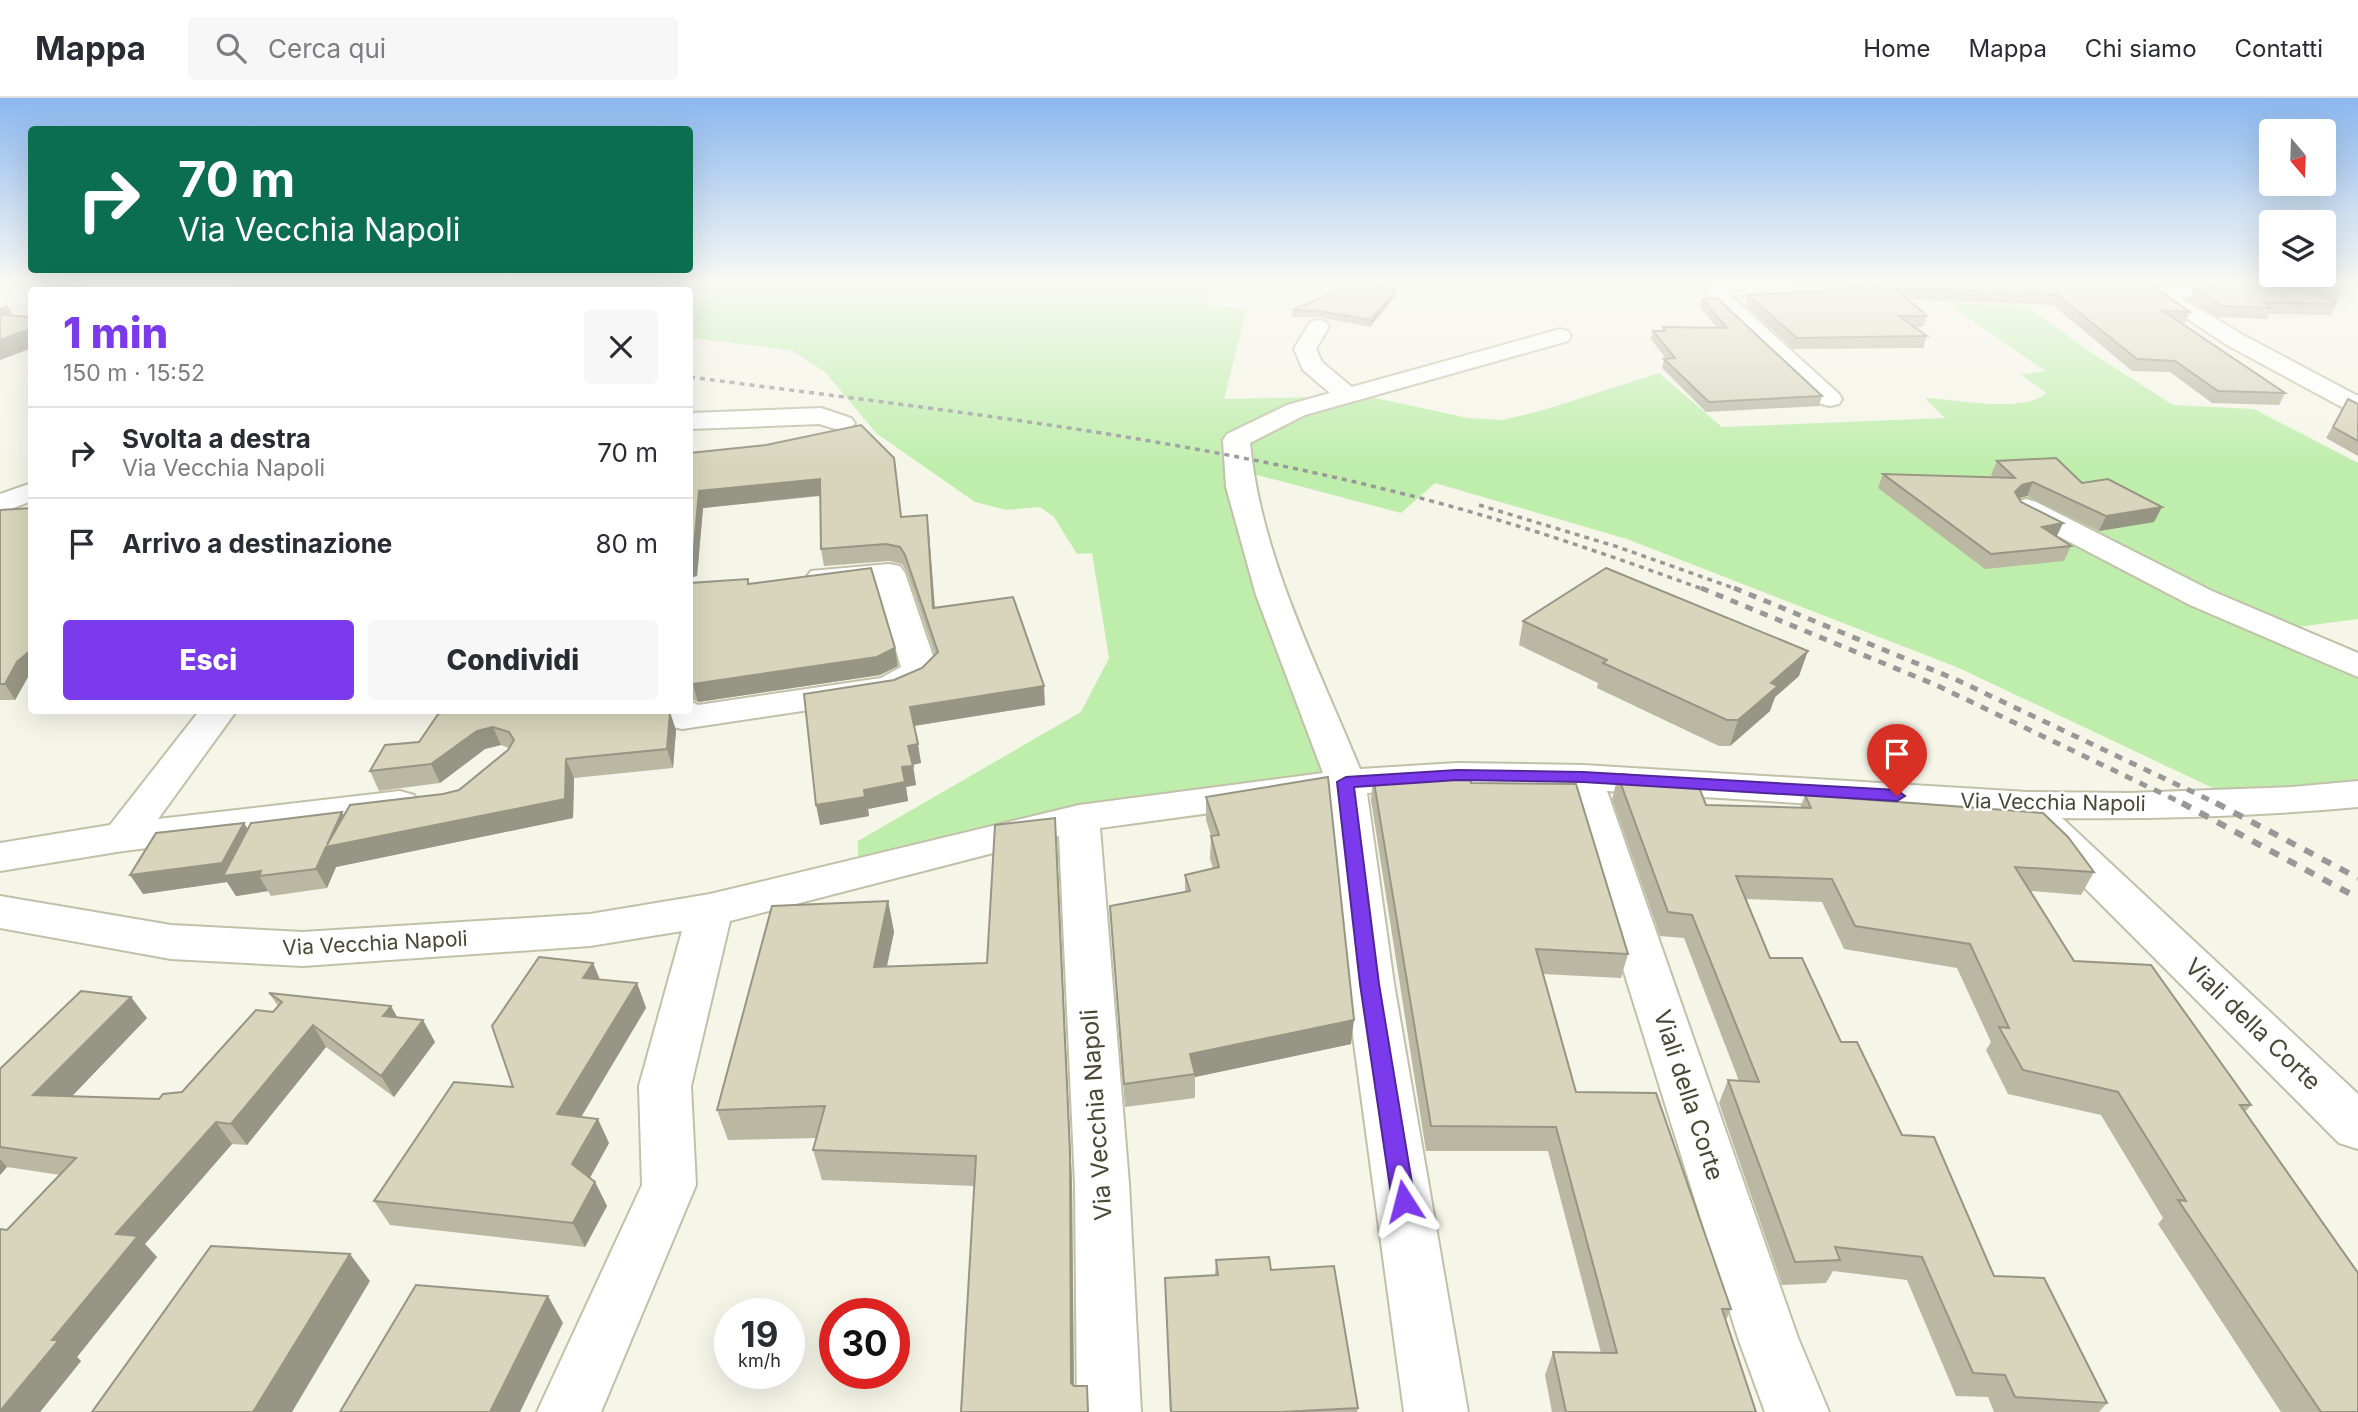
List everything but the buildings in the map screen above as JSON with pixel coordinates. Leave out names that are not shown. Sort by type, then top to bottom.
[{"type":"street","points":[[1308,343],[1305,349],[1311,365],[1347,396]]},
{"type":"street","points":[[1436,1412],[1370,984],[1346,782],[1272,595],[1240,487],[1236,440],[1296,410],[1534,343]]},
{"type":"street","points":[[1770,343],[1830,399]]},
{"type":"street","points":[[2241,343],[2358,406]]},
{"type":"street","points":[[693,421],[821,416],[842,423]]},
{"type":"street","points":[[0,504],[28,493]]},
{"type":"street","points":[[2026,508],[2201,598],[2358,666]]},
{"type":"street","points":[[682,714],[682,718],[890,687],[920,671],[889,573],[796,580]]},
{"type":"street","points":[[123,837],[216,714]]},
{"type":"street","name":"Via Vecchia Napoli","points":[[0,912],[171,942],[303,949],[590,930],[710,910],[1079,818],[1346,782],[1457,775],[1583,777],[2026,805],[2129,806],[2292,800],[2358,794]]},
{"type":"street","name":"Viali della Corte","points":[[1583,777],[1768,1338],[1797,1412]]},
{"type":"street","points":[[0,857],[123,837],[438,800]]},
{"type":"street","name":"Viali della Corte","points":[[2026,805],[2358,1127]]},
{"type":"street","name":"Via Vecchia Napoli","points":[[1079,818],[1102,1184],[1109,1412]]},
{"type":"street","points":[[569,1412],[669,1185],[665,1086],[710,910]]},
{"type":"green space","points":[[735,343],[1238,343],[1224,399],[1366,396],[1468,418],[1503,420],[1547,409],[1659,373],[1722,427],[1945,418],[1925,398],[1988,404],[2021,403],[2047,393],[2021,375],[2045,371],[2005,343],[2078,343],[2173,405],[2254,409],[2358,463],[2358,619],[2260,632],[2358,677],[2358,782],[2217,790],[1959,668],[1627,539],[1435,483],[1401,513],[1227,467],[1324,763],[1322,775],[1021,824],[858,858],[858,841],[1081,712],[1109,658],[1092,553],[1077,554],[1054,517],[1040,507],[1006,510],[975,502],[876,433],[825,372],[791,350]]},
{"type":"railway","points":[[693,377],[1128,437],[1302,470],[1428,500],[1508,523],[1705,590]]},
{"type":"railway","points":[[1479,505],[1618,547],[1738,590]]},
{"type":"railway","points":[[1701,588],[1936,685],[2183,804]]},
{"type":"railway","points":[[1734,588],[1738,590]]},
{"type":"railway","points":[[1738,590],[1957,680],[2218,804]]},
{"type":"railway","points":[[2183,804],[2358,898]]},
{"type":"railway","points":[[2218,804],[2358,878]]},
{"type":"route","points":[[1404,1201],[1370,984],[1346,782],[1457,775],[1583,777],[1897,796]]}]
